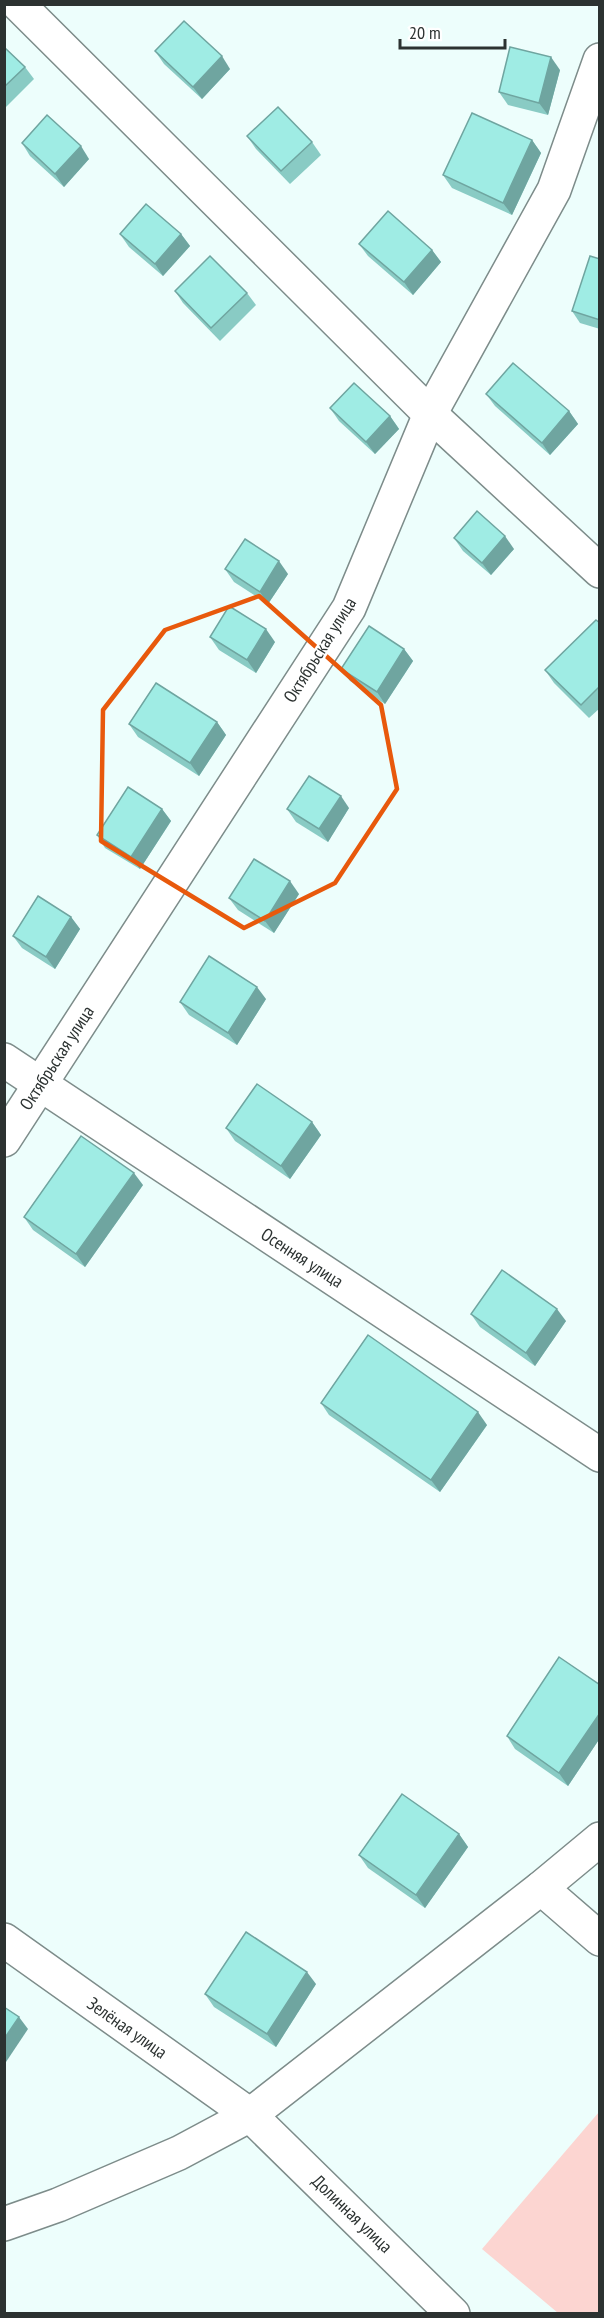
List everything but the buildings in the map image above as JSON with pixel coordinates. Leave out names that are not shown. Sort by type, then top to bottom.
[{"type":"street","points":[[18,4],[430,414],[600,571]]},
{"type":"street","name":"Октябрьская улица","points":[[4,1140],[349,608],[430,414],[554,190],[600,60]]},
{"type":"street","name":"Осенняя улица","points":[[4,1060],[600,1455]]},
{"type":"street","points":[[4,2224],[58,2205],[179,2153],[250,2115],[541,1888],[600,1839]]},
{"type":"street","points":[[541,1888],[600,1940]]},
{"type":"street","name":"Зелёная улица","points":[[4,1940],[250,2115]]},
{"type":"street","name":"Долинная улица","points":[[250,2115],[453,2313]]},
{"type":"highlighted area","points":[[259,596],[381,705],[397,789],[335,883],[244,928],[101,841],[103,710],[165,630]]},
{"type":"shaded area","points":[[599,2112],[599,2313],[558,2313],[482,2249]]}]
